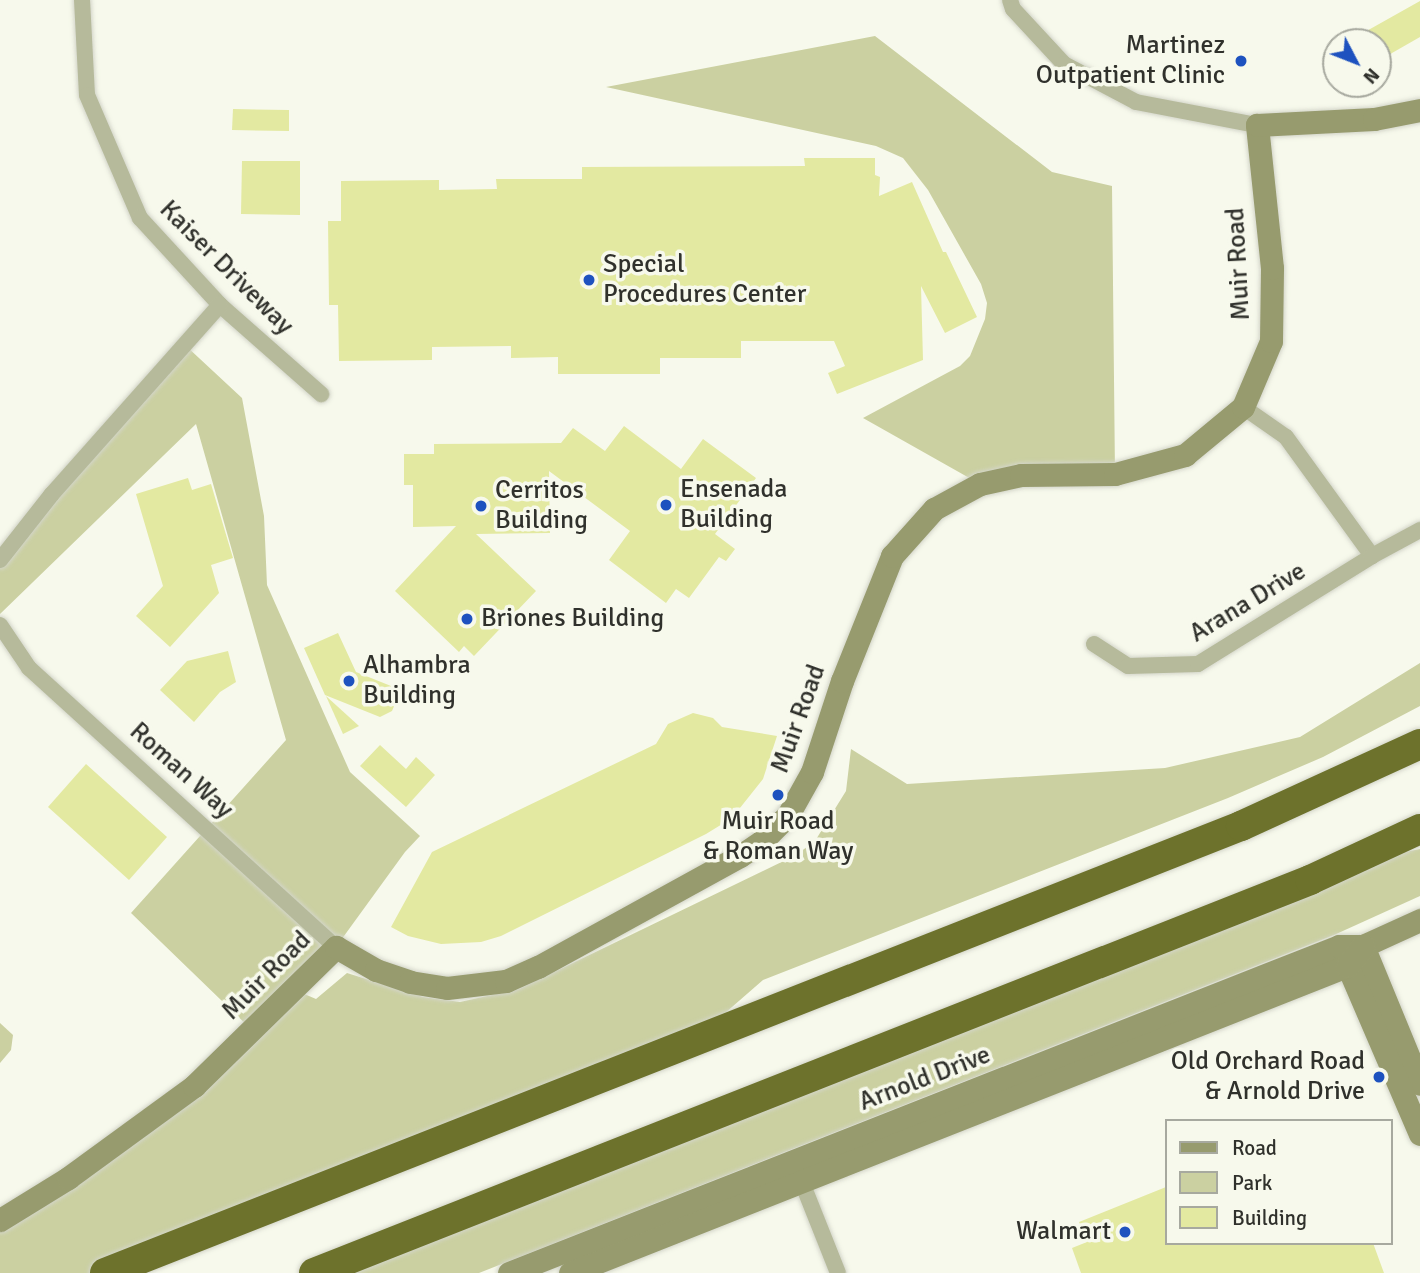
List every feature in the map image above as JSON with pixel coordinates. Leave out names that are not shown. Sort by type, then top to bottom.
[{"type":"highway","points":[[105,1273],[1241,826],[1420,744]]},
{"type":"highway","points":[[314,1273],[1310,880],[1420,829]]},
{"type":"street","name":"Kaiser Driveway","points":[[82,0],[87,95],[139,218],[220,305],[321,394]]},
{"type":"street","points":[[1010,0],[1013,9],[1064,64],[1136,102],[1257,125],[1374,119],[1420,110]]},
{"type":"street","name":"Muir Road","points":[[0,1220],[68,1178],[194,1086],[335,947],[376,970],[410,982],[447,988],[506,981],[538,967],[740,856],[780,823],[803,791],[892,556],[934,509],[980,484],[1021,475],[1115,474],[1185,455],[1243,407],[1271,341],[1272,268],[1257,125]]},
{"type":"street","points":[[0,560],[52,494],[220,305]]},
{"type":"street","points":[[1243,407],[1286,437],[1372,556]]},
{"type":"street","name":"Arana Drive","points":[[1094,644],[1128,666],[1198,664],[1372,556],[1420,530]]},
{"type":"street","name":"Roman Way","points":[[0,625],[29,668],[335,947]]},
{"type":"street","points":[[1420,920],[1343,956],[1420,1134]]},
{"type":"street","points":[[1363,946],[1420,1084]]},
{"type":"street","name":"Arnold Drive","points":[[509,1273],[798,1171],[1343,956]]},
{"type":"street","points":[[798,1171],[838,1273]]},
{"type":"street","name":"Arnold Drive","points":[[570,1273],[798,1171]]},
{"type":"green space","points":[[875,36],[1052,172],[1112,186],[1115,474],[980,484],[863,418],[960,366],[970,356],[985,319],[987,303],[981,284],[928,190],[903,158],[876,146],[606,87]]},
{"type":"green space","points":[[185,345],[242,398],[264,516],[267,585],[350,772],[420,836],[405,852],[336,947],[295,990],[316,999],[347,973],[423,997],[460,1002],[519,989],[796,855],[815,841],[846,791],[851,749],[907,784],[1165,768],[1300,737],[1420,663],[1420,706],[1323,757],[1228,798],[763,980],[693,1041],[105,1273],[0,1273],[0,1220],[252,1030],[131,913],[286,740],[196,424],[0,614],[0,560]]},
{"type":"green space","points":[[1420,849],[1420,896],[1334,935],[479,1273],[314,1273],[1350,863]]},
{"type":"green space","points":[[0,1023],[13,1035],[11,1050],[0,1063]]},
{"type":"building","points":[[1420,1],[1420,37],[1392,53],[1392,28],[1372,28]]},
{"type":"building","points":[[233,109],[289,110],[289,131],[232,130]]},
{"type":"building","name":"Special Procedures Center","points":[[804,158],[875,158],[875,175],[880,177],[879,196],[912,182],[943,252],[946,252],[977,317],[945,333],[921,286],[923,360],[837,394],[828,373],[845,366],[834,341],[741,341],[741,358],[660,358],[660,374],[558,374],[558,357],[511,358],[511,346],[432,347],[432,360],[339,361],[338,305],[329,305],[328,221],[341,221],[341,181],[439,180],[439,190],[497,189],[496,179],[582,179],[582,167],[805,166]]},
{"type":"building","points":[[242,161],[300,161],[300,215],[241,214]]},
{"type":"building","points":[[624,426],[681,469],[703,439],[756,478],[715,534],[735,549],[726,561],[719,557],[689,598],[676,589],[666,603],[609,560],[630,531],[549,471],[550,533],[476,534],[536,591],[474,656],[464,646],[459,652],[395,591],[456,526],[413,527],[413,485],[404,485],[404,454],[434,454],[434,444],[561,443],[573,428],[605,451]]},
{"type":"building","points":[[188,478],[192,490],[211,484],[233,558],[211,565],[219,593],[170,647],[136,616],[163,586],[136,494]]},
{"type":"building","name":"Alhambra Building","points":[[338,633],[356,672],[401,690],[392,711],[380,717],[325,695],[304,648]]},
{"type":"building","points":[[228,651],[236,682],[220,692],[194,722],[160,690],[187,661]]},
{"type":"building","points":[[326,696],[359,726],[343,734]]},
{"type":"building","points":[[693,713],[713,718],[722,727],[777,736],[763,779],[732,818],[706,834],[501,936],[481,942],[441,944],[408,936],[391,927],[432,852],[656,744],[668,724]]},
{"type":"building","points":[[380,745],[406,769],[416,757],[435,775],[406,807],[360,766]]},
{"type":"building","points":[[86,764],[167,837],[129,880],[48,807]]},
{"type":"building","name":"Walmart","points":[[1164,1188],[1164,1245],[1374,1245],[1384,1273],[1081,1273],[1072,1248],[1087,1242],[1079,1222]]},
{"type":"place","name":"Martinez Outpatient Clinic","points":[[1241,61]]},
{"type":"place","name":"Special Procedures Center","points":[[589,280]]},
{"type":"place","name":"Ensenada Building","points":[[666,505]]},
{"type":"place","name":"Cerritos Building","points":[[481,506]]},
{"type":"place","name":"Briones Building","points":[[467,619]]},
{"type":"place","name":"Alhambra Building","points":[[349,681]]},
{"type":"place","name":"Muir Road & Roman Way","points":[[778,795]]},
{"type":"place","name":"Old Orchard Road & Arnold Drive","points":[[1379,1077]]},
{"type":"place","name":"Walmart","points":[[1125,1232]]}]
